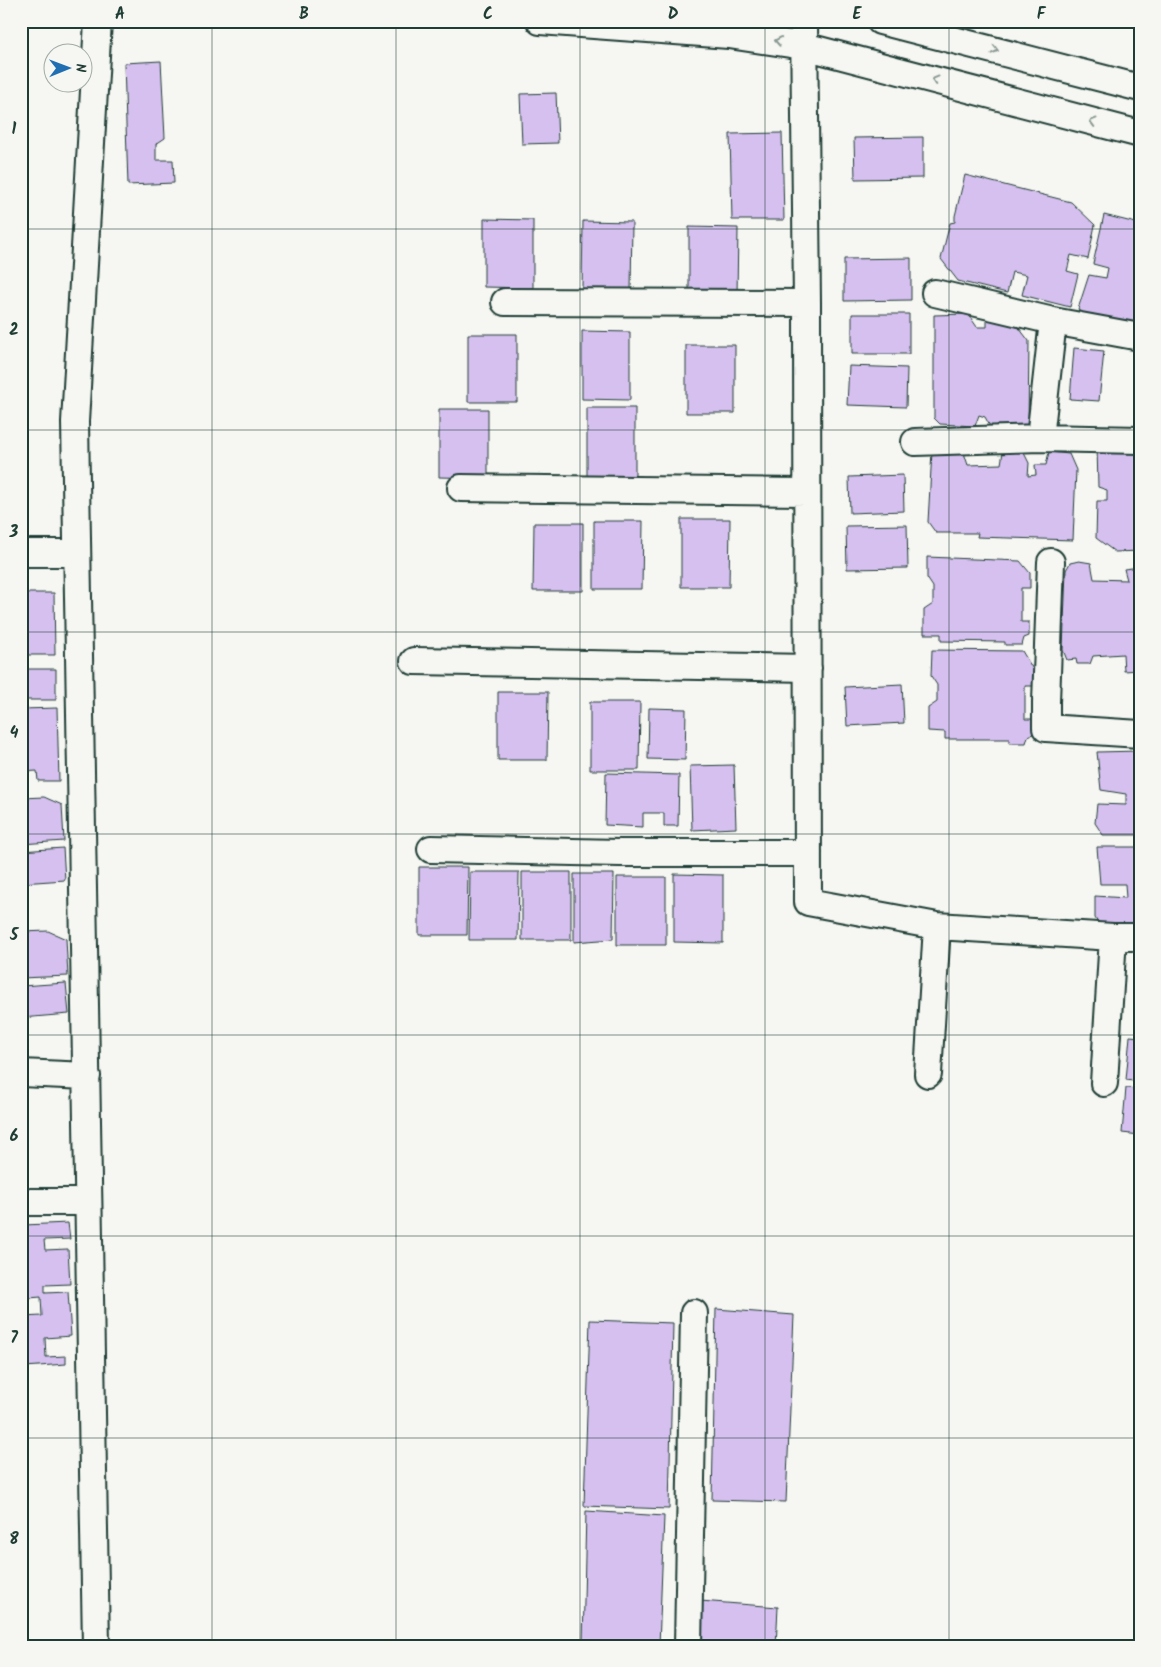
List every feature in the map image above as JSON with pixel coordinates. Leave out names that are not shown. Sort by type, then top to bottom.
[{"type":"street","points":[[96,1646],[75,422],[98,21]]},
{"type":"street","points":[[540,21],[728,35],[804,34],[1140,134]]},
{"type":"street","points":[[880,21],[1140,88]]},
{"type":"street","points":[[804,34],[807,303],[808,902],[937,926],[1112,937],[1140,937]]},
{"type":"street","points":[[935,293],[1053,321],[1140,338]]},
{"type":"street","points":[[506,302],[807,303]]},
{"type":"street","points":[[1040,438],[1053,321]]},
{"type":"street","points":[[915,442],[1040,438],[1140,440]]},
{"type":"street","points":[[461,488],[807,492]]},
{"type":"street","points":[[21,553],[77,553]]},
{"type":"street","points":[[1051,562],[1046,728],[1140,734]]},
{"type":"street","points":[[414,661],[808,668]]},
{"type":"street","points":[[431,849],[620,853],[808,853]]},
{"type":"street","points":[[928,1074],[937,926]]},
{"type":"street","points":[[1104,1083],[1112,937]]},
{"type":"street","points":[[21,1073],[87,1076]]},
{"type":"street","points":[[21,1202],[88,1202]]},
{"type":"street","points":[[688,1646],[694,1313]]},
{"type":"building","points":[[161,61],[165,138],[156,144],[156,160],[173,160],[174,183],[128,185],[124,63]]},
{"type":"building","points":[[556,93],[558,143],[522,144],[520,94]]},
{"type":"building","points":[[782,133],[784,220],[732,220],[730,134]]},
{"type":"building","points":[[923,137],[923,178],[855,179],[854,138]]},
{"type":"building","points":[[965,175],[1071,202],[1095,225],[1088,259],[1071,255],[1067,271],[1078,274],[1070,307],[1022,295],[1027,275],[1012,272],[1007,293],[958,281],[941,259],[950,223],[955,222]]},
{"type":"building","points":[[1104,215],[1140,224],[1140,331],[1093,319],[1078,309],[1089,275],[1106,278],[1108,268],[1093,264]]},
{"type":"building","points":[[484,219],[533,220],[533,288],[484,287]]},
{"type":"building","points":[[583,221],[632,222],[631,290],[582,289]]},
{"type":"building","points":[[689,227],[738,228],[737,296],[689,295]]},
{"type":"building","points":[[911,258],[911,300],[844,301],[844,259]]},
{"type":"building","points":[[852,314],[909,314],[909,354],[852,354]]},
{"type":"building","points":[[968,314],[977,327],[987,327],[987,318],[1013,320],[1029,341],[1028,429],[991,428],[985,417],[979,415],[975,426],[940,424],[934,418],[934,315]]},
{"type":"building","points":[[582,331],[630,332],[630,400],[582,399]]},
{"type":"building","points":[[468,334],[517,334],[517,402],[468,402]]},
{"type":"building","points":[[686,345],[735,345],[735,413],[686,413]]},
{"type":"building","points":[[1074,348],[1104,351],[1099,401],[1070,399]]},
{"type":"building","points":[[849,366],[907,368],[906,407],[847,405]]},
{"type":"building","points":[[587,408],[635,408],[635,477],[587,476]]},
{"type":"building","points":[[439,409],[488,409],[488,478],[439,477]]},
{"type":"building","points":[[1097,446],[1140,447],[1140,551],[1115,552],[1096,538],[1097,501],[1107,501],[1107,490],[1098,487]]},
{"type":"building","points":[[963,450],[968,465],[1001,464],[1003,452],[1023,451],[1029,463],[1028,476],[1036,475],[1035,465],[1046,465],[1049,452],[1069,454],[1076,470],[1073,540],[977,537],[978,533],[936,533],[928,522],[932,451]]},
{"type":"building","points":[[903,475],[904,511],[850,513],[849,477]]},
{"type":"building","points":[[681,519],[730,519],[729,587],[681,587]]},
{"type":"building","points":[[594,521],[643,521],[642,589],[594,589]]},
{"type":"building","points":[[534,523],[583,523],[583,591],[533,591]]},
{"type":"building","points":[[907,525],[908,568],[847,569],[846,526]]},
{"type":"building","points":[[927,557],[1020,561],[1030,573],[1030,588],[1021,588],[1021,622],[1029,622],[1029,636],[1024,638],[1022,645],[1005,645],[1005,642],[941,641],[941,634],[924,634],[924,610],[933,604],[933,587],[927,578]]},
{"type":"building","points":[[1079,561],[1091,563],[1094,579],[1127,580],[1124,569],[1140,567],[1140,670],[1124,671],[1123,654],[1093,656],[1090,664],[1077,664],[1076,659],[1067,660],[1063,650],[1066,570],[1070,563]]},
{"type":"building","points":[[21,593],[54,593],[55,655],[21,655]]},
{"type":"building","points":[[932,650],[1022,651],[1034,671],[1034,686],[1025,686],[1025,719],[1033,719],[1033,734],[1028,736],[1026,743],[1009,743],[1009,739],[945,739],[945,732],[928,731],[928,708],[937,702],[937,685],[931,676]]},
{"type":"building","points":[[21,669],[56,669],[56,700],[21,700]]},
{"type":"building","points":[[902,684],[904,723],[847,726],[845,687]]},
{"type":"building","points":[[498,692],[548,692],[547,760],[498,760]]},
{"type":"building","points":[[590,702],[640,702],[639,770],[590,770]]},
{"type":"building","points":[[57,708],[59,781],[38,781],[37,771],[21,772],[21,709]]},
{"type":"building","points":[[649,708],[686,709],[685,760],[648,759]]},
{"type":"building","points":[[1140,751],[1140,835],[1103,835],[1095,823],[1097,804],[1126,805],[1126,794],[1101,790],[1097,752]]},
{"type":"building","points":[[734,765],[736,828],[692,830],[690,766]]},
{"type":"building","points":[[606,773],[679,775],[678,826],[664,826],[664,813],[643,813],[643,827],[605,825]]},
{"type":"building","points":[[44,797],[62,805],[64,841],[21,844],[21,798]]},
{"type":"building","points":[[1097,847],[1140,847],[1140,931],[1103,931],[1095,918],[1095,896],[1126,898],[1125,884],[1100,884]]},
{"type":"building","points":[[63,848],[65,880],[21,883],[21,851]]},
{"type":"building","points":[[419,867],[468,867],[467,935],[419,935]]},
{"type":"building","points":[[470,872],[519,872],[518,940],[469,940]]},
{"type":"building","points":[[522,872],[571,872],[571,940],[522,940]]},
{"type":"building","points":[[574,874],[614,874],[613,939],[574,942]]},
{"type":"building","points":[[674,874],[723,875],[723,943],[674,942]]},
{"type":"building","points":[[617,877],[666,877],[666,945],[617,945]]},
{"type":"building","points":[[48,931],[66,939],[68,976],[21,978],[21,932]]},
{"type":"building","points":[[66,983],[69,1014],[21,1018],[21,986]]},
{"type":"building","points":[[1130,1036],[1140,1037],[1140,1082],[1126,1080]]},
{"type":"building","points":[[1126,1088],[1140,1089],[1140,1135],[1122,1133]]},
{"type":"building","points":[[68,1223],[70,1239],[44,1240],[45,1250],[68,1249],[70,1284],[45,1285],[45,1293],[68,1292],[71,1336],[45,1338],[46,1357],[66,1356],[66,1364],[25,1367],[22,1317],[42,1316],[41,1297],[29,1298],[24,1225]]},
{"type":"building","points":[[716,1309],[794,1315],[786,1502],[712,1500]]},
{"type":"building","points":[[590,1320],[673,1323],[669,1509],[584,1506]]},
{"type":"building","points":[[586,1511],[664,1516],[659,1646],[583,1646]]},
{"type":"building","points":[[700,1601],[778,1607],[776,1646],[699,1646]]}]
